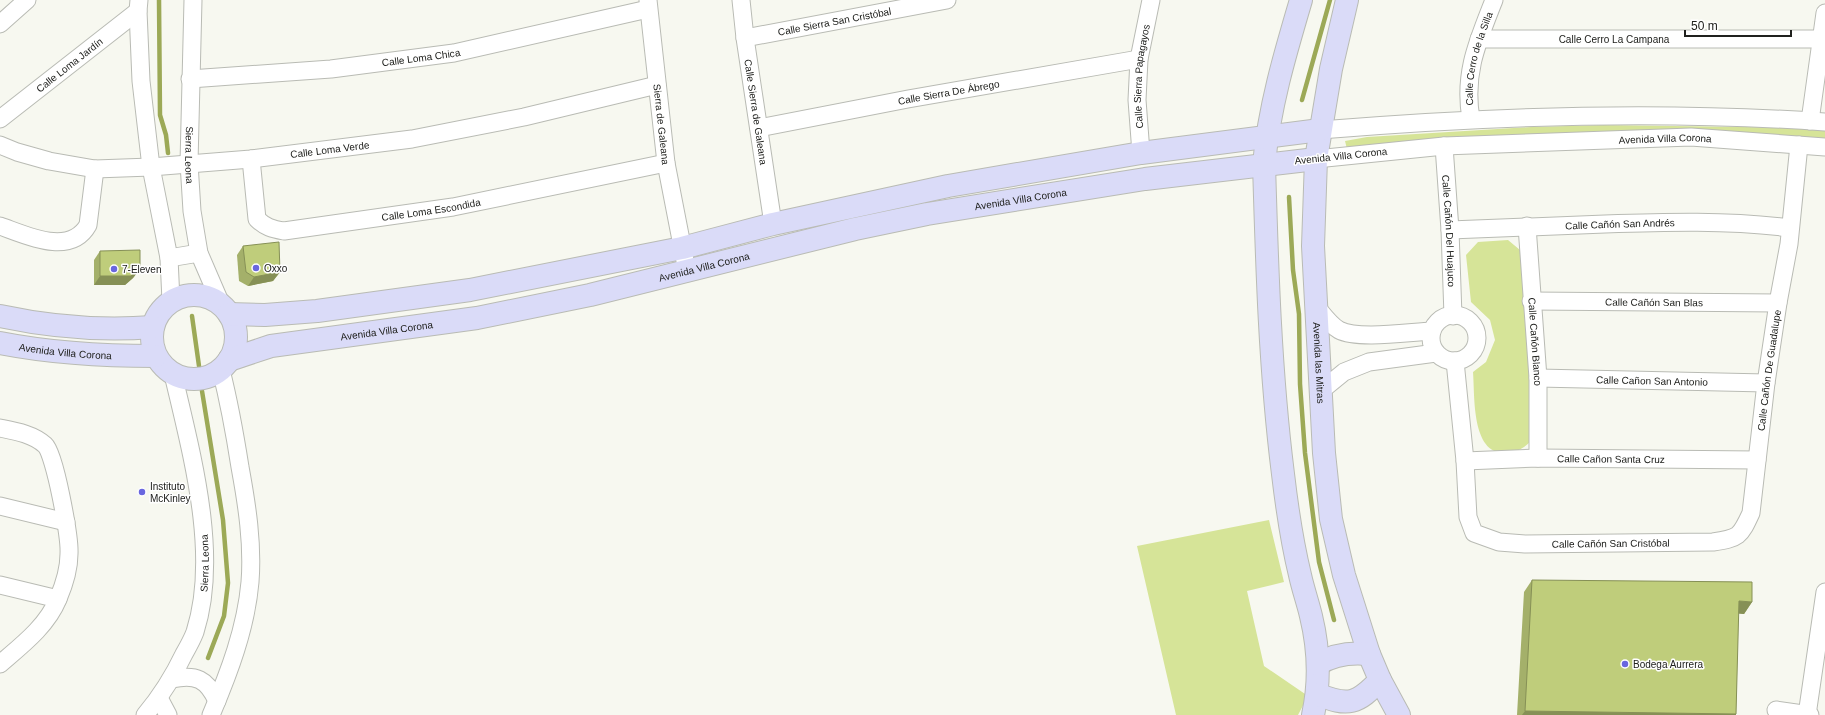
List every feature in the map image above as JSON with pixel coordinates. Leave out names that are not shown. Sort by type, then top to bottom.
[{"type":"street","points":[[0,24],[27,0]]},
{"type":"street","name":"Sierra Leona","points":[[193,0],[188,163],[192,211],[199,253],[225,309]]},
{"type":"street","name":"Calle Sierra de Galeana","points":[[741,0],[745,38],[773,224]]},
{"type":"street","name":"Calle Sierra San Cristóbal","points":[[745,38],[947,0]]},
{"type":"street","name":"Calle Sierra Papagayos","points":[[1141,153],[1137,100],[1139,59],[1151,0]]},
{"type":"street","points":[[1301,0],[1284,58],[1266,138],[1264,164],[1269,320],[1283,473],[1290,531],[1300,578],[1312,617],[1318,664],[1315,705],[1335,701],[1354,701],[1364,696],[1380,680]]},
{"type":"street","name":"Avenida las Mitras","points":[[1347,0],[1331,69],[1316,159],[1313,246],[1315,305],[1322,390],[1324,453],[1331,519],[1344,575],[1369,654],[1380,680],[1399,715]]},
{"type":"street","name":"Calle Cerro de la Silla","points":[[1470,119],[1468,104],[1470,69],[1473,54],[1494,0]]},
{"type":"street","name":"Calle Loma Chica","points":[[190,79],[331,69],[454,53],[648,4]]},
{"type":"street","name":"Sierra de Galeana","points":[[648,4],[666,163],[687,271]]},
{"type":"street","points":[[139,5],[141,81],[151,167],[169,258],[171,301]]},
{"type":"street","name":"Calle Loma Jardín","points":[[0,119],[139,5]]},
{"type":"street","points":[[225,309],[236,329],[236,345],[225,365],[206,378],[189,379],[173,374],[163,366],[155,356],[151,342],[153,327],[160,312],[171,301],[188,295],[205,296],[225,309],[264,315],[317,311],[470,290],[682,248],[773,224],[948,186],[1141,153],[1320,130],[1470,119],[1679,116],[1817,122],[1821,39],[1825,13]]},
{"type":"street","name":"Calle Cerro La Campana","points":[[1479,39],[1821,39]]},
{"type":"street","name":"Calle Sierra De Ábrego","points":[[759,128],[908,99],[1139,59]]},
{"type":"street","name":"Calle Loma Verde","points":[[0,145],[17,152],[49,161],[95,169],[151,167],[250,159],[412,139],[524,117],[657,85]]},
{"type":"street","name":"Avenida Villa Corona","points":[[225,365],[278,345],[477,318],[590,295],[855,229],[927,214],[1130,181],[1264,164],[1444,146],[1691,137],[1825,147]]},
{"type":"street","name":"Calle Cañón De Guadalupe","points":[[1750,513],[1766,383],[1778,303],[1789,244],[1799,145]]},
{"type":"street","name":"Calle Cañón Del Huajuco","points":[[1444,146],[1450,230],[1453,316]]},
{"type":"street","name":"Calle Loma Escondida","points":[[250,159],[257,219],[272,229],[284,231],[453,207],[666,163]]},
{"type":"street","points":[[0,226],[46,242],[59,242],[74,239],[84,233],[88,225],[95,169]]},
{"type":"street","name":"Calle Cañón San Andrés","points":[[1450,230],[1527,226],[1714,222],[1790,228]]},
{"type":"street","name":"Calle Cañón Blanco","points":[[1527,226],[1531,301],[1538,378],[1538,458]]},
{"type":"street","points":[[169,258],[199,253]]},
{"type":"street","name":"Calle Cañón San Blas","points":[[1531,301],[1778,303]]},
{"type":"street","points":[[1315,305],[1327,320],[1338,329],[1366,336],[1432,331]]},
{"type":"street","points":[[0,316],[36,324],[60,327],[117,330],[153,327]]},
{"type":"street","points":[[1453,316],[1466,319],[1472,324],[1477,337],[1476,344],[1468,356],[1455,362],[1448,361],[1436,353],[1432,346],[1432,331],[1440,320],[1453,316]]},
{"type":"street","points":[[1366,336],[1369,362]]},
{"type":"street","name":"Avenida Villa Corona","points":[[0,342],[31,349],[118,356],[155,356]]},
{"type":"street","points":[[1322,390],[1344,372],[1369,362],[1436,353]]},
{"type":"street","points":[[1455,362],[1465,461]]},
{"type":"street","points":[[214,708],[234,655],[245,616],[250,581],[250,536],[244,486],[230,409],[225,365]]},
{"type":"street","name":"Sierra Leona","points":[[145,715],[172,679],[194,633],[202,602],[204,537],[197,488],[173,374]]},
{"type":"street","name":"Calle Cañon San Antonio","points":[[1538,378],[1766,383]]},
{"type":"street","points":[[0,428],[24,433],[47,446],[52,457],[66,522],[69,554],[66,574],[58,599],[51,613],[40,628],[0,664]]},
{"type":"street","name":"Calle Cañon Santa Cruz","points":[[1465,461],[1538,458],[1757,460]]},
{"type":"street","name":"Calle Cañón San Cristóbal","points":[[1465,461],[1468,517],[1474,533],[1499,542],[1525,544],[1713,542],[1736,538],[1743,530],[1750,513]]},
{"type":"street","points":[[0,506],[66,522]]},
{"type":"street","points":[[0,585],[58,599]]},
{"type":"street","points":[[1776,710],[1808,715],[1825,592]]},
{"type":"street","points":[[1318,664],[1327,658],[1340,654],[1352,652],[1369,654]]},
{"type":"street","points":[[172,679],[186,676],[200,679],[211,688],[214,708]]},
{"type":"street","points":[[159,698],[168,715]]},
{"type":"green space","points":[[1603,125],[1825,128],[1825,142],[1347,149],[1345,141],[1367,137],[1531,127]]},
{"type":"green space","points":[[1508,240],[1520,250],[1537,434],[1524,447],[1507,453],[1495,451],[1487,445],[1481,435],[1477,423],[1473,372],[1486,362],[1495,340],[1490,320],[1471,302],[1466,255],[1478,242]]},
{"type":"green space","points":[[1269,520],[1284,582],[1247,591],[1264,666],[1308,696],[1298,715],[1176,715],[1137,546]]},
{"type":"building","points":[[279,242],[280,272],[254,277],[246,272],[243,246]]},
{"type":"building","points":[[140,250],[140,269],[131,276],[100,276],[100,251]]},
{"type":"building","name":"Bodega Aurrera","points":[[1532,580],[1752,582],[1752,602],[1739,601],[1736,714],[1525,711]]},
{"type":"waterway","points":[[159,0],[160,115],[166,135],[168,153]]},
{"type":"waterway","points":[[1302,100],[1330,0]]},
{"type":"waterway","points":[[1289,197],[1293,270],[1299,314],[1300,384],[1305,453],[1319,562],[1334,620]]},
{"type":"waterway","points":[[192,316],[199,366]]},
{"type":"waterway","points":[[202,391],[223,520],[228,583],[224,616],[208,658]]},
{"type":"place","name":"Oxxo","points":[[256,268]]},
{"type":"place","name":"7-Eleven","points":[[114,269]]},
{"type":"place","name":"Instituto McKinley","points":[[142,492]]},
{"type":"place","name":"Bodega Aurrera","points":[[1625,664]]}]
